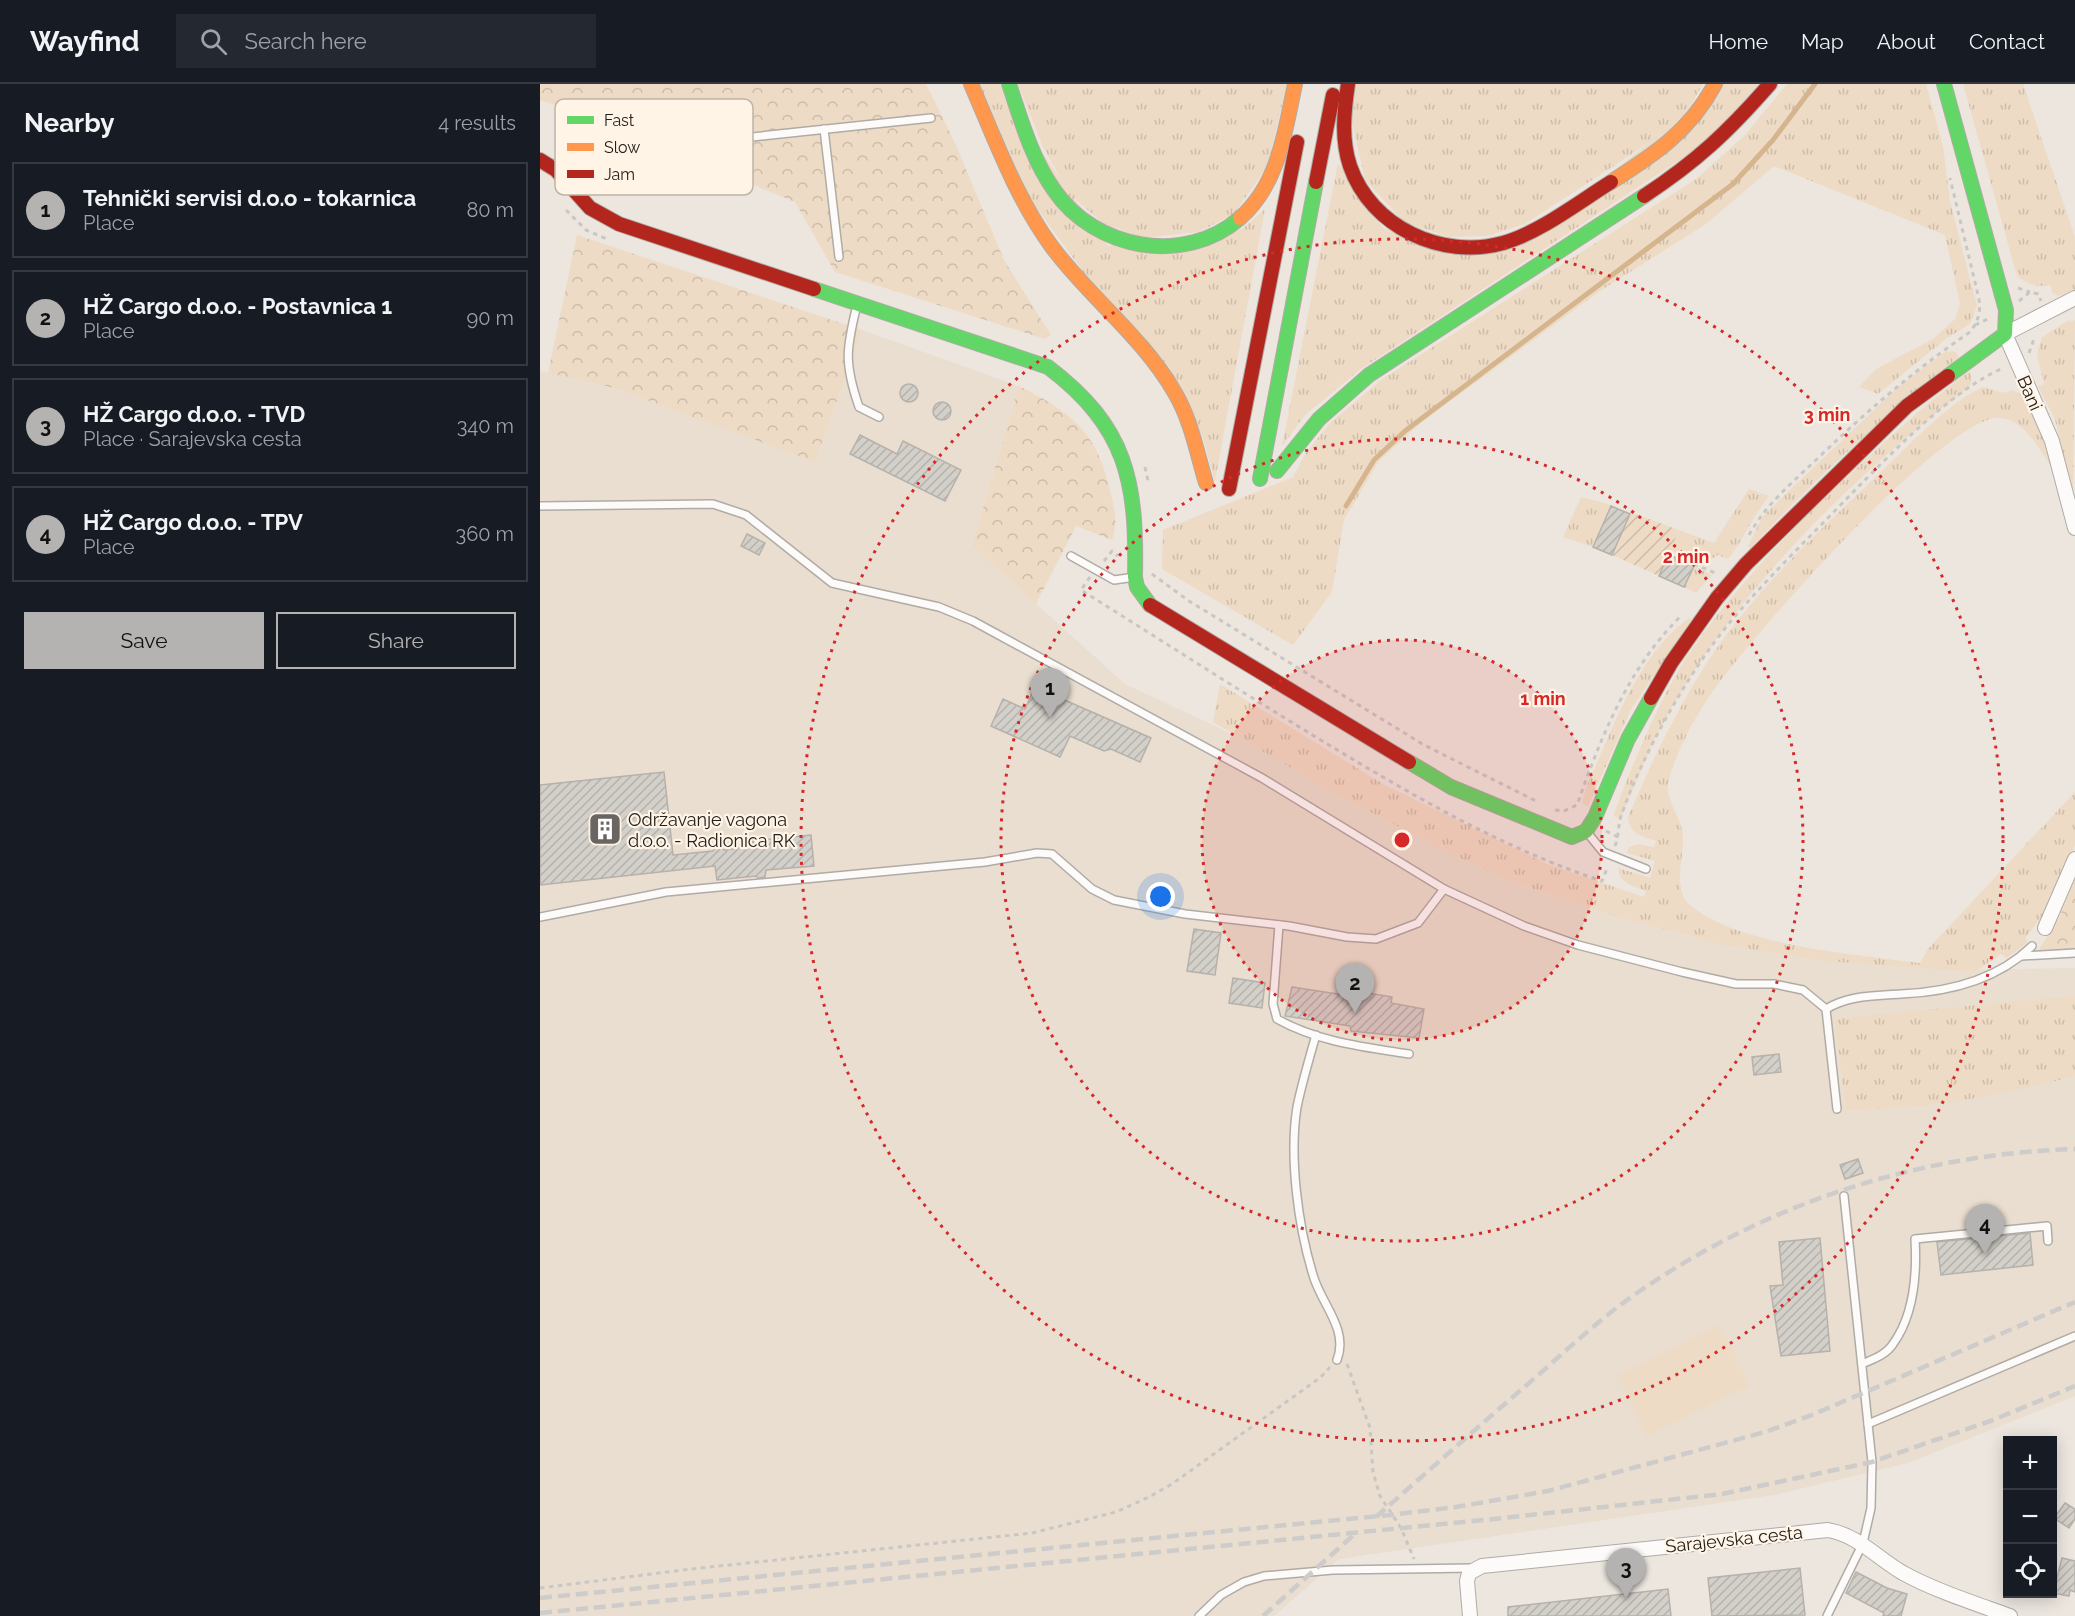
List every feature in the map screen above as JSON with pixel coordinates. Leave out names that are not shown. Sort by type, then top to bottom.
[{"type":"main road","points":[[971,84],[1023,199],[1051,245],[1155,363],[1176,393],[1191,429],[1206,483]]},
{"type":"main road","points":[[1009,84],[1046,175],[1060,199],[1081,221],[1105,235],[1138,247],[1168,248],[1195,243],[1224,231],[1247,212],[1261,196],[1269,182],[1284,141],[1295,84]]},
{"type":"main road","points":[[1229,489],[1309,84]]},
{"type":"main road","points":[[1260,479],[1335,84]]},
{"type":"main road","points":[[1348,84],[1343,119],[1346,150],[1355,180],[1365,196],[1386,218],[1419,238],[1454,247],[1474,247],[1521,236],[1653,153],[1683,131],[1704,106],[1715,84]]},
{"type":"main road","points":[[1276,471],[1306,430],[1329,406],[1369,375],[1689,167],[1731,129],[1770,84]]},
{"type":"main road","points":[[577,195],[590,208],[609,220],[1031,359],[1048,367],[1091,403],[1115,438],[1130,475],[1136,515],[1135,578],[1142,596],[1150,605],[1451,787],[1564,836],[1572,837],[1586,831],[1595,817],[1628,739],[1652,695],[1692,632],[1739,572],[1907,406],[2005,334],[2006,309],[1944,84]]},
{"type":"street","points":[[2005,334],[2075,297]]},
{"type":"street","name":"Bani","points":[[2005,334],[2052,441],[2075,528]]},
{"type":"street","points":[[2045,928],[2075,859]]},
{"type":"street","name":"Sarajevska cesta","points":[[1476,1568],[1828,1530],[1844,1533],[1863,1543],[1902,1572],[2010,1616]]},
{"type":"street","points":[[1470,1616],[1467,1581],[1470,1573],[1476,1568]]},
{"type":"lane","points":[[753,137],[930,118]]},
{"type":"lane","points":[[824,129],[839,257]]},
{"type":"lane","points":[[858,303],[847,341],[850,381],[859,407],[879,417]]},
{"type":"lane","points":[[540,506],[713,504],[746,515],[832,584],[939,607],[973,621],[1262,778],[1444,889],[1524,926],[1578,945],[1736,984],[1774,984],[1803,990],[1826,1009],[1837,1109]]},
{"type":"lane","points":[[1071,556],[1114,580],[1135,578]]},
{"type":"lane","points":[[1586,831],[1603,852],[1646,869]]},
{"type":"lane","points":[[540,917],[666,892],[962,865],[1037,854],[1052,854],[1092,889],[1114,900],[1185,914],[1279,925],[1347,938],[1376,939],[1418,923],[1444,889]]},
{"type":"lane","points":[[1279,925],[1273,1004],[1277,1019],[1333,1041],[1408,1054]]},
{"type":"lane","points":[[1826,1009],[1840,1000],[1856,997],[1955,988],[1983,977],[2032,946]]},
{"type":"lane","points":[[2019,956],[2075,953]]},
{"type":"lane","points":[[1316,1035],[1298,1107],[1294,1155],[1303,1233],[1312,1274],[1338,1329],[1342,1347],[1337,1360]]},
{"type":"lane","points":[[1827,1616],[1863,1543],[1871,1508],[1872,1462],[1844,1196]]},
{"type":"lane","points":[[1862,1364],[1881,1356],[1893,1345],[1902,1327],[1917,1269],[1916,1239],[2047,1226],[2048,1241]]},
{"type":"lane","points":[[1868,1424],[2075,1336]]},
{"type":"lane","points":[[1199,1616],[1221,1595],[1244,1582],[1264,1576],[1289,1572],[1476,1568]]},
{"type":"path","points":[[565,208],[586,230],[614,241]]},
{"type":"path","points":[[1745,542],[1762,512],[1873,405],[1904,378],[1970,332],[1980,308],[1968,258]]},
{"type":"path","points":[[2024,299],[2030,292],[2038,294],[2041,300]]},
{"type":"path","points":[[1975,324],[1987,319]]},
{"type":"path","points":[[2028,355],[2037,334]]},
{"type":"path","points":[[1615,845],[1621,817],[1642,768],[1672,711],[1729,624],[1773,573],[1873,472],[1922,426],[1971,386],[1992,373]]},
{"type":"path","points":[[1142,459],[1149,484]]},
{"type":"path","points":[[1103,562],[1117,546]]},
{"type":"path","points":[[1112,551],[1120,557]]},
{"type":"path","points":[[1669,553],[1720,575]]},
{"type":"path","points":[[1152,573],[1189,601],[1424,745],[1537,802]]},
{"type":"path","points":[[1088,580],[1081,590],[1399,787],[1470,825],[1546,861],[1602,881],[1606,870]]},
{"type":"path","points":[[1564,811],[1577,805],[1593,761],[1626,689],[1645,657],[1684,614]]},
{"type":"path","points":[[1548,807],[1571,815]]},
{"type":"path","points":[[1604,831],[1618,837]]},
{"type":"path","points":[[1340,1352],[1367,1417],[1373,1472],[1380,1496],[1401,1528],[1418,1569]]},
{"type":"path","points":[[540,1588],[691,1569],[1032,1533],[1116,1512],[1172,1484],[1321,1377],[1337,1360]]},
{"type":"shaded area","points":[[862,330],[1019,386],[972,546],[1125,684],[1595,903],[1808,953],[1965,970],[2075,968],[2075,1396],[1908,1463],[1774,1495],[1339,1559],[1274,1616],[540,1616],[540,371],[614,388],[815,461]]},
{"type":"green space","points":[[540,84],[926,84],[955,143],[1004,260],[1051,335],[1045,339],[835,272],[795,202],[753,185],[753,99],[555,99],[555,105],[540,100]]},
{"type":"green space","points":[[979,84],[1000,84],[1005,100],[1108,246],[1242,229],[1265,209],[1215,481],[1202,435],[1030,199]]},
{"type":"green space","points":[[1018,84],[1287,84],[1268,165],[1234,214],[1199,232],[1141,238],[1101,222],[1069,193],[1043,147]]},
{"type":"green space","points":[[1356,84],[1703,84],[1686,113],[1664,133],[1525,224],[1488,236],[1449,237],[1404,222],[1365,180],[1352,122]]},
{"type":"green space","points":[[1723,84],[1759,84],[1707,142],[1361,369],[1305,415],[1282,446],[1338,163],[1384,229],[1518,247]]},
{"type":"green space","points":[[1787,84],[1926,84],[1943,146],[1950,201],[1977,306],[1970,324],[1947,338],[1878,394],[1859,387],[1876,369],[1933,339],[1955,319],[1960,304],[1945,235],[1774,166],[1706,224],[1600,291],[1422,422],[1379,461],[1344,520],[1332,592],[1293,645],[1162,569],[1163,530],[1293,477],[1305,454],[1331,422],[1381,380],[1696,179],[1743,137]]},
{"type":"green space","points":[[1963,84],[2023,84],[2075,237],[2075,290],[2059,296],[2052,293],[2051,285],[2033,285],[2017,276]]},
{"type":"green space","points":[[577,235],[862,330],[815,462],[614,388],[548,373]]},
{"type":"green space","points":[[2069,320],[2071,322],[2075,320],[2073,494],[2055,419],[2038,387],[2044,384],[2037,355],[2042,337]]},
{"type":"green space","points":[[1946,351],[1956,352],[1959,357],[1877,425],[1800,497],[1750,548],[1748,546],[1763,516],[1898,387]]},
{"type":"green space","points":[[1970,371],[1972,380],[1970,386],[1883,458],[1841,497],[1762,581],[1693,672],[1659,731],[1622,815],[1619,818],[1613,816],[1637,755],[1677,672],[1723,608],[1761,564],[1822,501],[1905,424]]},
{"type":"green space","points":[[1019,386],[1068,416],[1090,440],[1106,473],[1115,517],[1112,540],[1076,526],[1036,604],[972,546]]},
{"type":"green space","points":[[1983,387],[2003,393],[2012,390],[2021,394],[2047,445],[2053,469],[2023,428],[2006,419],[1996,418],[1969,429],[1933,456],[1891,493],[1802,584],[1732,667],[1692,724],[1681,746],[1668,787],[1682,830],[1681,889],[1688,903],[1709,918],[1765,939],[1798,946],[1920,963],[1928,949],[2075,792],[2075,845],[2049,907],[2026,937],[2027,943],[2007,958],[2001,954],[1975,972],[1826,961],[1724,945],[1616,916],[1513,882],[1447,852],[1332,792],[1213,722],[1220,684],[1383,784],[1547,864],[1644,897],[1646,891],[1624,881],[1618,868],[1650,878],[1655,861],[1627,853],[1629,847],[1639,844],[1654,847],[1656,841],[1634,831],[1628,817],[1666,734],[1712,655],[1750,605],[1814,537],[1930,425],[1957,403]]},
{"type":"green space","points":[[1749,489],[1769,496],[1728,559],[1718,555],[1704,564],[1670,550],[1679,530],[1714,543]]},
{"type":"green space","points":[[1581,497],[1612,505],[1593,547],[1563,537]]},
{"type":"green space","points":[[1630,512],[1679,530],[1659,576],[1612,555]]},
{"type":"green space","points":[[1694,566],[1712,575],[1696,593],[1684,587]]},
{"type":"green space","points":[[1689,618],[1691,620],[1630,711],[1588,807],[1582,803],[1586,790],[1627,696],[1660,645]]},
{"type":"green space","points":[[2075,878],[2075,949],[2037,952],[2059,918]]},
{"type":"green space","points":[[2075,996],[2075,1076],[1961,1100],[1903,1107],[1846,1109],[1835,1021],[1840,1018]]},
{"type":"green space","points":[[1720,1325],[1750,1385],[1647,1436],[1618,1376]]},
{"type":"building","points":[[909,384],[915,387],[918,393],[915,399],[909,402],[903,399],[900,393],[903,387]]},
{"type":"building","points":[[942,402],[948,405],[951,411],[948,417],[942,420],[936,417],[933,411],[936,405]]},
{"type":"building","points":[[860,435],[897,454],[903,441],[961,470],[945,501],[850,454]]},
{"type":"building","points":[[1611,506],[1630,514],[1612,555],[1593,547]]},
{"type":"building","points":[[747,534],[765,543],[759,555],[741,546]]},
{"type":"building","points":[[1668,554],[1694,566],[1684,587],[1659,576]]},
{"type":"building","points":[[1035,687],[1151,738],[1140,762],[1111,749],[1104,751],[1070,736],[1060,757],[991,726],[1003,699],[1025,709]]},
{"type":"building","name":"Održavanje vagona d.o.o. - Radionica RK","points":[[664,772],[673,855],[713,851],[717,844],[724,850],[753,846],[752,841],[811,835],[814,866],[766,870],[765,877],[758,878],[756,876],[717,880],[715,866],[540,885],[540,785]]},
{"type":"building","points":[[1194,929],[1221,933],[1215,975],[1187,971]]},
{"type":"building","points":[[1233,978],[1265,983],[1262,1008],[1229,1003]]},
{"type":"building","points":[[1292,987],[1357,997],[1358,991],[1392,997],[1391,1003],[1424,1009],[1419,1038],[1351,1031],[1350,1026],[1285,1016]]},
{"type":"building","points":[[1779,1054],[1781,1072],[1754,1075],[1752,1057]]},
{"type":"building","points":[[1858,1159],[1863,1173],[1845,1179],[1840,1165]]},
{"type":"building","points":[[2030,1233],[2033,1265],[1941,1275],[1937,1242]]},
{"type":"building","points":[[1820,1238],[1830,1351],[1781,1356],[1770,1286],[1783,1285],[1779,1242]]},
{"type":"building","points":[[2065,1503],[2075,1509],[2075,1519],[2069,1528],[2057,1520],[2057,1514]]},
{"type":"building","points":[[2062,1558],[2075,1561],[2075,1592],[2070,1590],[2069,1596],[2057,1594],[2057,1577]]},
{"type":"building","points":[[1800,1568],[1805,1615],[1712,1616],[1708,1578]]},
{"type":"building","points":[[1856,1572],[1887,1588],[1907,1594],[1901,1616],[1883,1616],[1884,1613],[1846,1593]]},
{"type":"building","points":[[1668,1589],[1671,1616],[1508,1616],[1508,1607]]},
{"type":"waterway","points":[[1346,506],[1374,460],[1405,431],[1733,184],[1773,140],[1815,84]]},
{"type":"railway","points":[[1376,1517],[1609,1314],[1687,1261],[1738,1233],[1791,1209],[1846,1189],[1902,1173],[1959,1161],[2016,1153],[2075,1149]]},
{"type":"railway","points":[[540,1598],[1390,1515],[1456,1507],[1548,1491],[1765,1432],[1812,1415],[2075,1302]]},
{"type":"railway","points":[[540,1613],[1494,1519],[1722,1494],[1872,1462],[1993,1420],[2075,1386]]},
{"type":"railway","points":[[1263,1616],[1357,1532]]},
{"type":"traffic: fast","points":[[1009,84],[1028,139],[1046,178],[1072,210],[1093,226],[1116,238],[1142,245],[1168,246],[1194,242],[1218,233],[1240,218]]},
{"type":"traffic: fast","points":[[1944,84],[2006,310],[2005,334],[1948,376]]},
{"type":"traffic: fast","points":[[1260,479],[1316,182]]},
{"type":"traffic: fast","points":[[1277,471],[1319,419],[1369,375],[1644,196]]},
{"type":"traffic: fast","points":[[814,289],[1048,367],[1075,389],[1111,434],[1122,458],[1133,512],[1135,577],[1137,587],[1150,605]]},
{"type":"traffic: fast","points":[[1409,762],[1451,787],[1572,837],[1586,831],[1595,817],[1628,739],[1651,698]]},
{"type":"traffic: slow","points":[[971,84],[1007,168],[1039,228],[1067,266],[1148,354],[1181,403],[1206,483]]},
{"type":"traffic: slow","points":[[1240,218],[1264,189],[1272,173],[1283,138],[1295,84]]},
{"type":"traffic: slow","points":[[1611,182],[1657,151],[1683,128],[1705,101],[1715,84]]},
{"type":"traffic: jam","points":[[1348,84],[1345,146],[1350,166],[1360,188],[1374,206],[1392,222],[1412,234],[1433,242],[1456,247],[1480,247],[1503,243],[1545,225],[1611,182]]},
{"type":"traffic: jam","points":[[1644,196],[1711,145],[1770,84]]},
{"type":"traffic: jam","points":[[1316,182],[1333,95]]},
{"type":"traffic: jam","points":[[1229,489],[1297,142]]},
{"type":"traffic: jam","points":[[540,160],[555,169]]},
{"type":"traffic: jam","points":[[578,195],[590,208],[619,224],[814,289]]},
{"type":"traffic: jam","points":[[1651,698],[1671,663],[1717,598],[1746,564],[1907,406],[1948,376]]},
{"type":"traffic: jam","points":[[1150,605],[1409,762]]},
{"type":"place","name":"Tehnički servisi d.o.o - tokarnica","points":[[1050,718]]},
{"type":"place","name":"Održavanje vagona d.o.o. - Radionica RK","points":[[605,829]]},
{"type":"place","name":"HŽ Cargo d.o.o. - Postavnica 1","points":[[1355,1013]]},
{"type":"place","name":"HŽ Cargo d.o.o. - TPV","points":[[1985,1254]]},
{"type":"place","name":"HŽ Cargo d.o.o. - TVD","points":[[1626,1598]]}]
